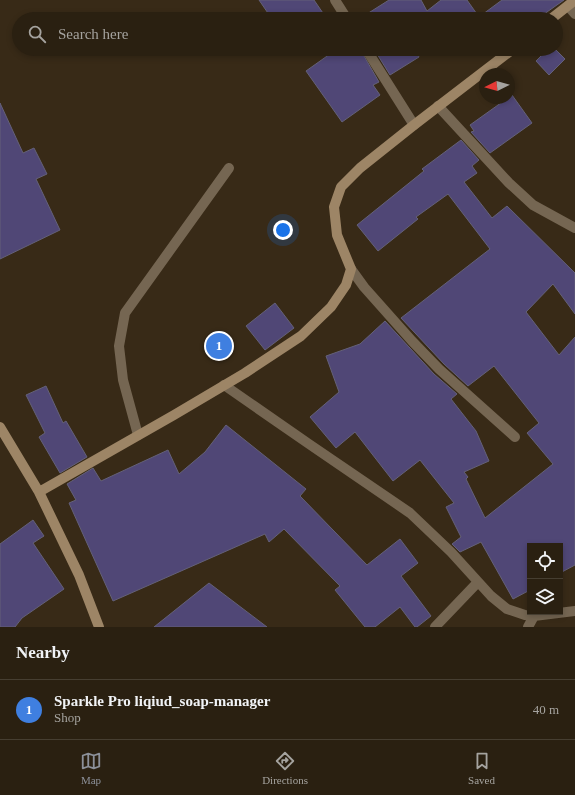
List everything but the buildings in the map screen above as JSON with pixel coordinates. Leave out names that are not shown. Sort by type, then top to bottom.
[{"type":"street","points":[[335,0],[343,12]]},
{"type":"street","points":[[561,12],[572,3],[575,14]]},
{"type":"street","points":[[370,56],[414,125]]},
{"type":"street","points":[[503,56],[360,168],[341,187],[334,207],[337,235],[351,269],[364,287],[439,369],[515,437]]},
{"type":"street","points":[[438,106],[509,183],[534,205],[575,228]]},
{"type":"street","points":[[138,435],[123,380],[119,346],[125,313],[229,168]]},
{"type":"street","points":[[39,492],[224,385],[301,336],[331,307],[346,285],[351,269]]},
{"type":"street","points":[[224,385],[410,513],[432,532],[491,596],[507,609],[525,615],[534,616],[575,611]]},
{"type":"street","points":[[0,426],[39,492],[79,575],[99,627]]},
{"type":"street","points":[[435,627],[478,582]]},
{"type":"street","points":[[528,627],[534,616]]},
{"type":"place","name":"Sparkle Pro liqiud_soap-manager","points":[[219,346]]}]
